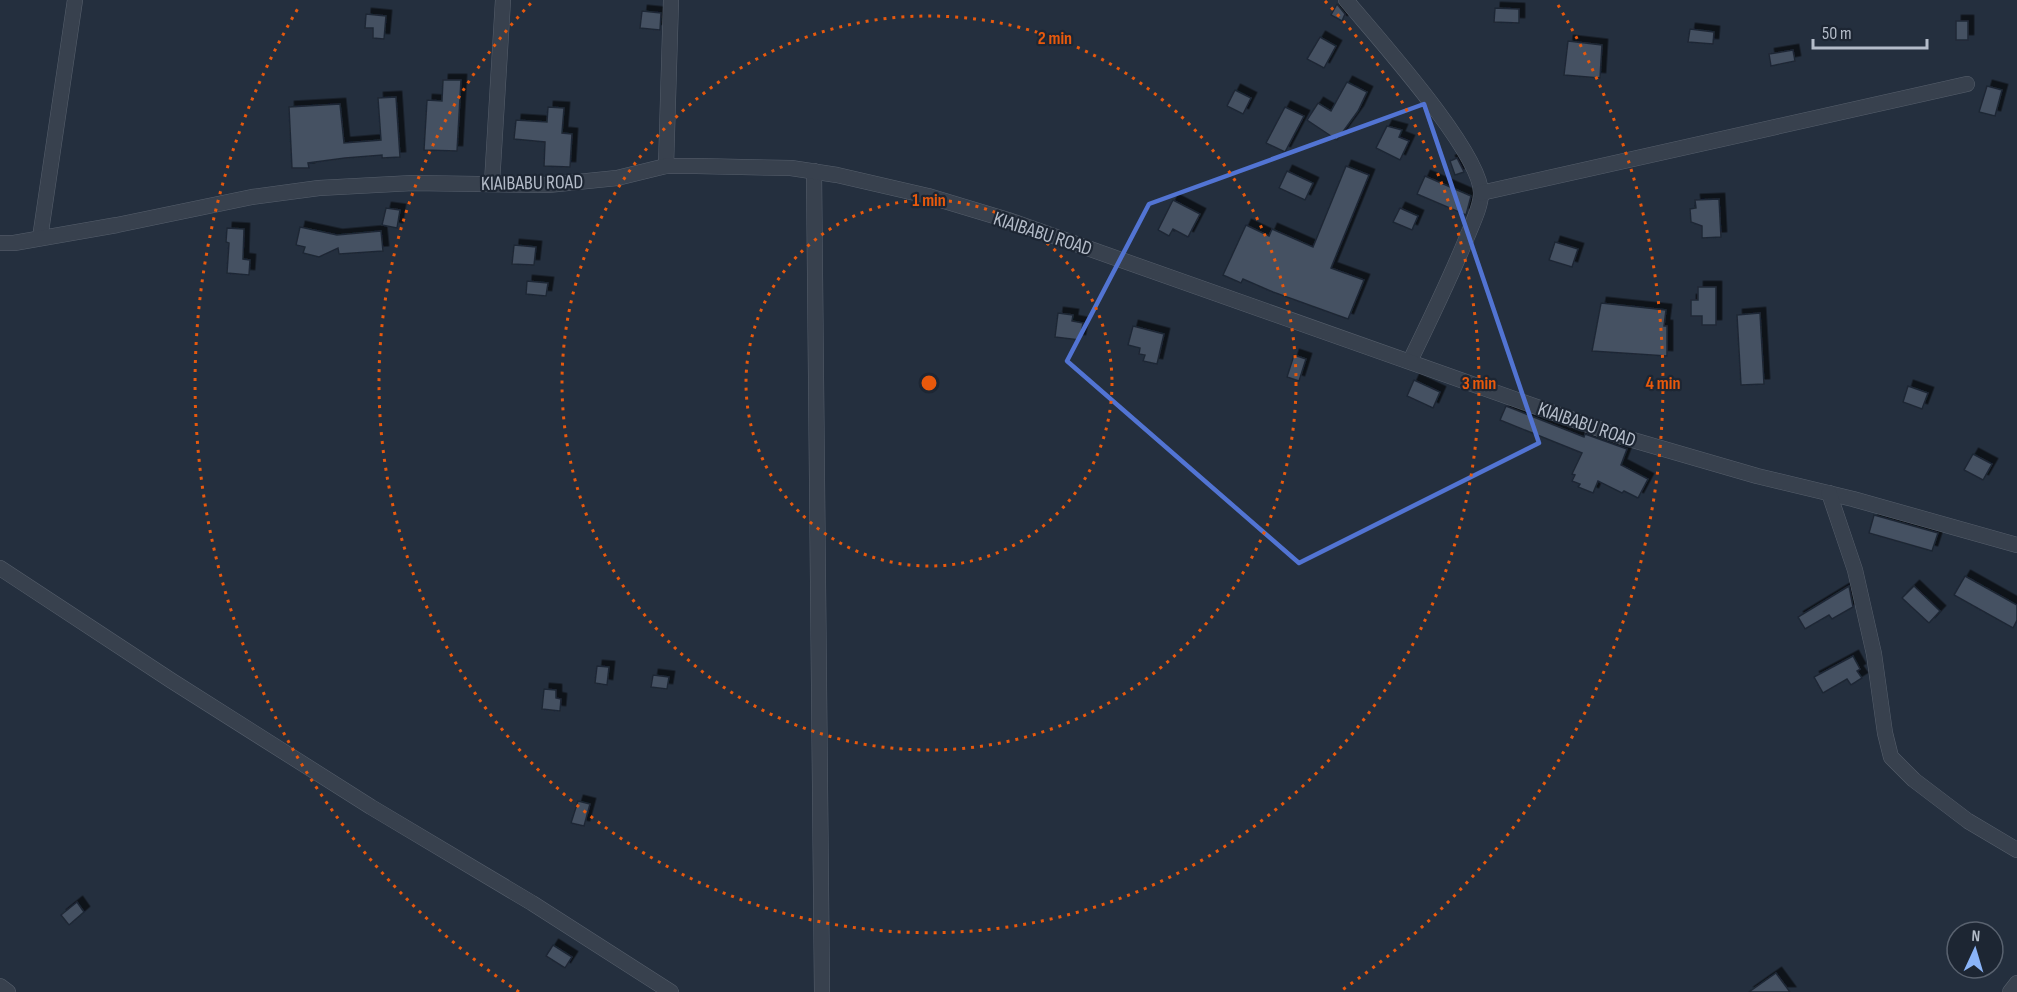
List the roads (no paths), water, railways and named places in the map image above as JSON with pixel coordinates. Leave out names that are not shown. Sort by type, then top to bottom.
[{"type":"street","points":[[40,238],[75,0]]},
{"type":"street","points":[[492,183],[503,0]]},
{"type":"street","points":[[666,166],[671,0]]},
{"type":"street","points":[[1346,0],[1422,90],[1476,174],[1481,193],[1460,252],[1410,361]]},
{"type":"street","points":[[1481,193],[1966,84]]},
{"type":"street","name":"KIAIBABU ROAD","points":[[0,243],[14,243],[252,197],[319,188],[413,183],[548,185],[617,178],[666,166],[740,166],[814,171],[897,188],[1000,218],[1619,436],[1757,476],[2017,544]]},
{"type":"street","points":[[814,171],[822,992]]},
{"type":"street","points":[[1829,493],[1855,570],[1874,654],[1885,733],[1891,757],[1914,780],[1968,821],[2017,850]]},
{"type":"street","points":[[0,568],[331,782],[532,903],[671,992]]},
{"type":"street","points":[[2010,992],[2017,982]]},
{"type":"street","points":[[0,987],[8,992]]}]
